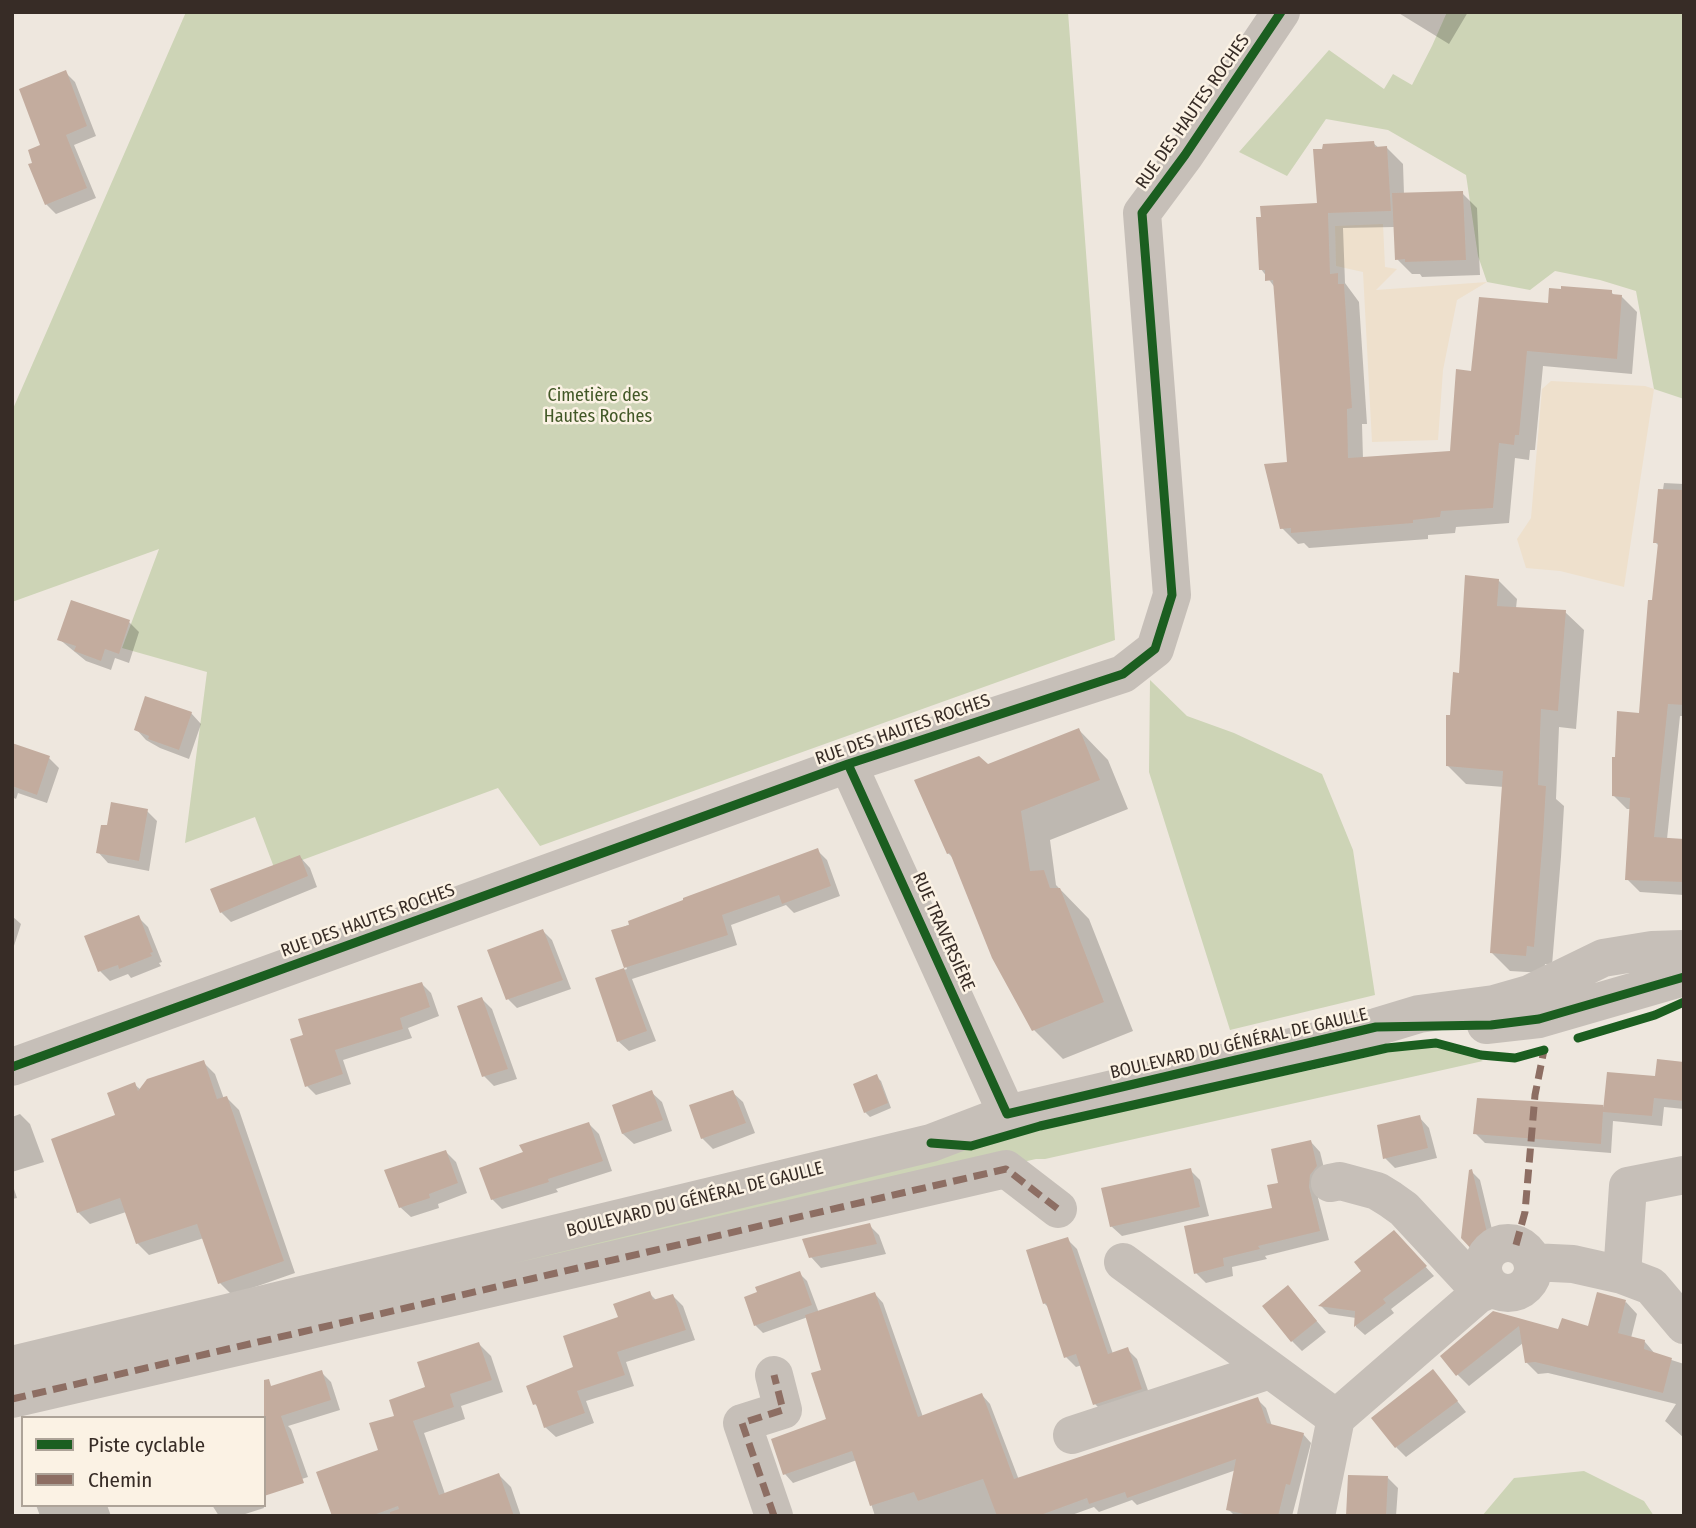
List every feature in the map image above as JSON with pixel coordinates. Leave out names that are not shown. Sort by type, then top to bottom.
[{"type":"street","name":"RUE DES HAUTES ROCHES","points":[[12,1067],[848,764],[1124,674],[1155,649],[1172,595],[1142,213],[1185,155],[1281,12]]},
{"type":"street","name":"RUE TRAVERSIÈRE","points":[[848,764],[1007,1114]]},
{"type":"street","name":"BOULEVARD DU GÉNÉRAL DE GAULLE","points":[[12,1364],[931,1143],[1007,1114],[1376,1027],[1419,1014],[1494,1004],[1529,994],[1603,958],[1651,950],[1684,949]]},
{"type":"street","name":"BOULEVARD DU GÉNÉRAL DE GAULLE","points":[[1376,1027],[1491,1025],[1539,1019],[1684,977]]},
{"type":"street","name":"BOULEVARD DU GÉNÉRAL DE GAULLE","points":[[12,1399],[1006,1169],[1058,1209]]},
{"type":"street","points":[[1622,1275],[1628,1186],[1684,1175]]},
{"type":"street","points":[[1330,1183],[1340,1181],[1377,1191],[1390,1199],[1404,1209],[1485,1289]]},
{"type":"street","points":[[1485,1289],[1483,1270],[1487,1254],[1493,1248],[1508,1243],[1527,1252],[1532,1262],[1573,1264],[1622,1275],[1651,1286],[1684,1325]]},
{"type":"street","points":[[1123,1262],[1336,1418]]},
{"type":"street","points":[[1316,1516],[1336,1418],[1485,1289]]},
{"type":"street","points":[[1072,1435],[1270,1370]]},
{"type":"street","points":[[774,1516],[742,1423],[783,1410],[775,1375]]},
{"type":"green space","name":"Cimetière des Hautes Roches","points":[[186,12],[1068,12],[1115,640],[540,846],[498,788],[275,870],[255,817],[185,843],[207,672],[122,648],[159,549],[12,602],[12,411]]},
{"type":"green space","points":[[1447,12],[1684,12],[1684,399],[1654,389],[1636,291],[1555,271],[1530,290],[1487,282],[1478,256],[1466,175],[1388,130],[1326,119],[1287,176],[1239,152],[1329,50],[1384,89],[1393,74],[1412,85]]},
{"type":"green space","points":[[1150,680],[1187,716],[1234,733],[1322,774],[1353,850],[1375,995],[1230,1030],[1149,772]]},
{"type":"green space","points":[[1436,1041],[1483,1061],[354,1313],[354,1294],[1040,1126],[1311,1070]]},
{"type":"green space","points":[[1584,1471],[1644,1501],[1654,1516],[1482,1516],[1514,1478]]},
{"type":"shaded area","points":[[1383,224],[1385,267],[1397,269],[1376,290],[1487,282],[1457,300],[1443,370],[1438,440],[1372,442],[1363,272],[1336,266],[1335,226]]},
{"type":"shaded area","points":[[1551,381],[1645,386],[1654,389],[1624,587],[1560,571],[1526,568],[1517,539],[1531,518],[1542,389]]},
{"type":"building","points":[[66,70],[87,126],[66,135],[87,188],[45,205],[28,164],[32,163],[28,150],[40,145],[19,89]]},
{"type":"building","points":[[1374,141],[1375,147],[1387,146],[1391,211],[1328,213],[1330,274],[1338,273],[1338,284],[1344,284],[1352,408],[1347,409],[1348,458],[1450,451],[1456,369],[1471,371],[1479,297],[1548,303],[1549,288],[1561,289],[1561,286],[1612,290],[1612,294],[1622,295],[1617,359],[1527,351],[1519,435],[1515,435],[1514,445],[1499,443],[1493,508],[1441,511],[1440,517],[1413,520],[1413,523],[1291,533],[1291,528],[1280,529],[1264,464],[1287,462],[1273,280],[1265,281],[1265,270],[1259,270],[1256,217],[1261,217],[1260,206],[1317,203],[1313,149],[1322,149],[1323,144]]},
{"type":"building","points":[[1463,191],[1466,260],[1395,260],[1392,193]]},
{"type":"building","points":[[1658,489],[1684,490],[1684,705],[1668,704],[1654,837],[1684,839],[1684,882],[1625,880],[1630,798],[1612,796],[1612,757],[1615,757],[1617,711],[1639,713],[1648,600],[1652,600],[1658,543],[1653,543]]},
{"type":"building","points":[[1465,575],[1499,579],[1497,606],[1566,610],[1558,711],[1541,709],[1538,785],[1546,786],[1543,837],[1534,947],[1527,946],[1526,956],[1490,953],[1503,771],[1446,766],[1446,715],[1450,715],[1453,672],[1459,673]]},
{"type":"building","points":[[71,600],[130,620],[119,654],[105,649],[101,661],[74,651],[76,646],[57,640]]},
{"type":"building","points":[[145,696],[192,712],[179,750],[148,739],[149,736],[134,730]]},
{"type":"building","points":[[1079,728],[1100,780],[1021,811],[1030,871],[1044,870],[1050,888],[1060,888],[1104,1002],[1032,1031],[992,958],[950,853],[947,854],[914,780],[979,756],[988,764]]},
{"type":"building","points":[[12,743],[50,756],[37,795],[12,786]]},
{"type":"building","points":[[111,802],[148,809],[139,861],[96,853],[101,825],[107,825]]},
{"type":"building","points":[[818,848],[831,886],[782,904],[779,895],[722,915],[728,935],[624,968],[611,930],[629,925],[628,921],[683,898]]},
{"type":"building","points":[[300,855],[308,876],[220,913],[210,889]]},
{"type":"building","points":[[139,915],[153,952],[150,953],[152,956],[119,969],[118,965],[98,972],[84,936]]},
{"type":"building","points":[[543,929],[563,980],[506,1000],[487,950]]},
{"type":"building","points":[[624,968],[647,1031],[617,1042],[595,978]]},
{"type":"building","points":[[422,982],[430,1007],[400,1018],[403,1029],[335,1050],[343,1074],[305,1087],[290,1039],[303,1035],[298,1019]]},
{"type":"building","points":[[482,997],[508,1069],[482,1077],[457,1006]]},
{"type":"building","points":[[1657,1059],[1684,1062],[1684,1101],[1654,1098],[1652,1116],[1603,1112],[1601,1144],[1473,1134],[1477,1098],[1604,1105],[1607,1072],[1655,1076]]},
{"type":"building","points":[[204,1060],[217,1099],[227,1096],[284,1261],[218,1284],[197,1224],[136,1244],[120,1198],[77,1213],[51,1139],[115,1115],[107,1093],[135,1082],[138,1091],[147,1079]]},
{"type":"building","points":[[877,1074],[888,1103],[864,1113],[853,1084]]},
{"type":"building","points":[[652,1090],[663,1120],[622,1134],[612,1105]]},
{"type":"building","points":[[733,1090],[746,1123],[701,1139],[689,1105]]},
{"type":"building","points":[[1420,1115],[1428,1148],[1383,1159],[1377,1125]]},
{"type":"building","points":[[589,1122],[603,1161],[491,1200],[479,1168],[523,1152],[519,1145]]},
{"type":"building","points":[[1311,1140],[1317,1166],[1310,1175],[1309,1187],[1320,1231],[1258,1246],[1260,1249],[1223,1258],[1224,1266],[1194,1274],[1184,1226],[1272,1208],[1267,1185],[1278,1183],[1271,1149]]},
{"type":"building","points":[[446,1150],[458,1183],[429,1194],[430,1198],[399,1208],[384,1170]]},
{"type":"building","points":[[1191,1168],[1200,1207],[1110,1227],[1101,1188]]},
{"type":"building","points":[[1472,1169],[1489,1241],[1475,1253],[1461,1238],[1469,1170]]},
{"type":"building","points":[[870,1223],[877,1244],[809,1258],[802,1239]]},
{"type":"building","points":[[1394,1230],[1427,1266],[1383,1299],[1386,1303],[1354,1327],[1355,1311],[1318,1306],[1361,1271],[1354,1262]]},
{"type":"building","points":[[1068,1237],[1108,1354],[1128,1347],[1142,1389],[1093,1405],[1076,1354],[1064,1358],[1026,1250]]},
{"type":"building","points":[[800,1271],[812,1305],[754,1326],[744,1297],[757,1292],[755,1287]]},
{"type":"building","points":[[1288,1285],[1317,1321],[1291,1342],[1262,1306]]},
{"type":"building","points":[[650,1291],[653,1300],[673,1294],[686,1330],[617,1352],[625,1375],[577,1391],[585,1413],[544,1428],[536,1404],[533,1405],[526,1386],[573,1367],[563,1336],[618,1317],[613,1304]]},
{"type":"building","points":[[875,1292],[918,1417],[982,1393],[1014,1479],[1258,1397],[1267,1423],[1304,1433],[1290,1485],[1286,1484],[1278,1516],[1253,1516],[1226,1510],[1236,1459],[1127,1498],[1125,1492],[1089,1504],[1087,1498],[1038,1516],[997,1516],[983,1479],[918,1501],[914,1492],[870,1506],[852,1451],[783,1475],[771,1439],[826,1419],[811,1373],[821,1370],[805,1315]]},
{"type":"building","points":[[1597,1292],[1626,1300],[1618,1333],[1645,1340],[1644,1349],[1672,1358],[1663,1393],[1535,1362],[1525,1363],[1519,1326],[1456,1376],[1440,1356],[1493,1311],[1558,1329],[1562,1318],[1588,1326]]},
{"type":"building","points":[[479,1342],[492,1380],[450,1394],[454,1407],[413,1421],[439,1495],[499,1473],[514,1516],[390,1516],[390,1512],[399,1509],[398,1506],[371,1516],[332,1516],[316,1472],[378,1450],[369,1423],[394,1416],[389,1400],[425,1387],[417,1362]]},
{"type":"building","points":[[1433,1369],[1458,1401],[1395,1448],[1371,1418]]},
{"type":"building","points":[[322,1370],[331,1400],[281,1416],[304,1483],[266,1495],[264,1380],[269,1379],[271,1386]]},
{"type":"building","points":[[1348,1475],[1388,1476],[1386,1516],[1346,1516]]},
{"type":"marked path","points":[[1516,1245],[1525,1212],[1535,1095],[1544,1050]]},
{"type":"marked path","points":[[12,1399],[1006,1169],[1058,1209]]},
{"type":"marked path","points":[[774,1375],[783,1410],[742,1423],[774,1516]]},
{"type":"cycle path","points":[[12,1067],[848,764],[1123,674],[1155,649],[1172,595],[1142,213],[1185,155],[1281,12]]},
{"type":"cycle path","points":[[848,764],[1007,1114],[1376,1027],[1491,1025],[1539,1019],[1684,977]]},
{"type":"cycle path","points":[[1578,1038],[1655,1015],[1684,1002]]},
{"type":"cycle path","points":[[931,1143],[971,1146],[1040,1126],[1387,1048],[1436,1043],[1481,1055],[1515,1058],[1544,1050]]}]
